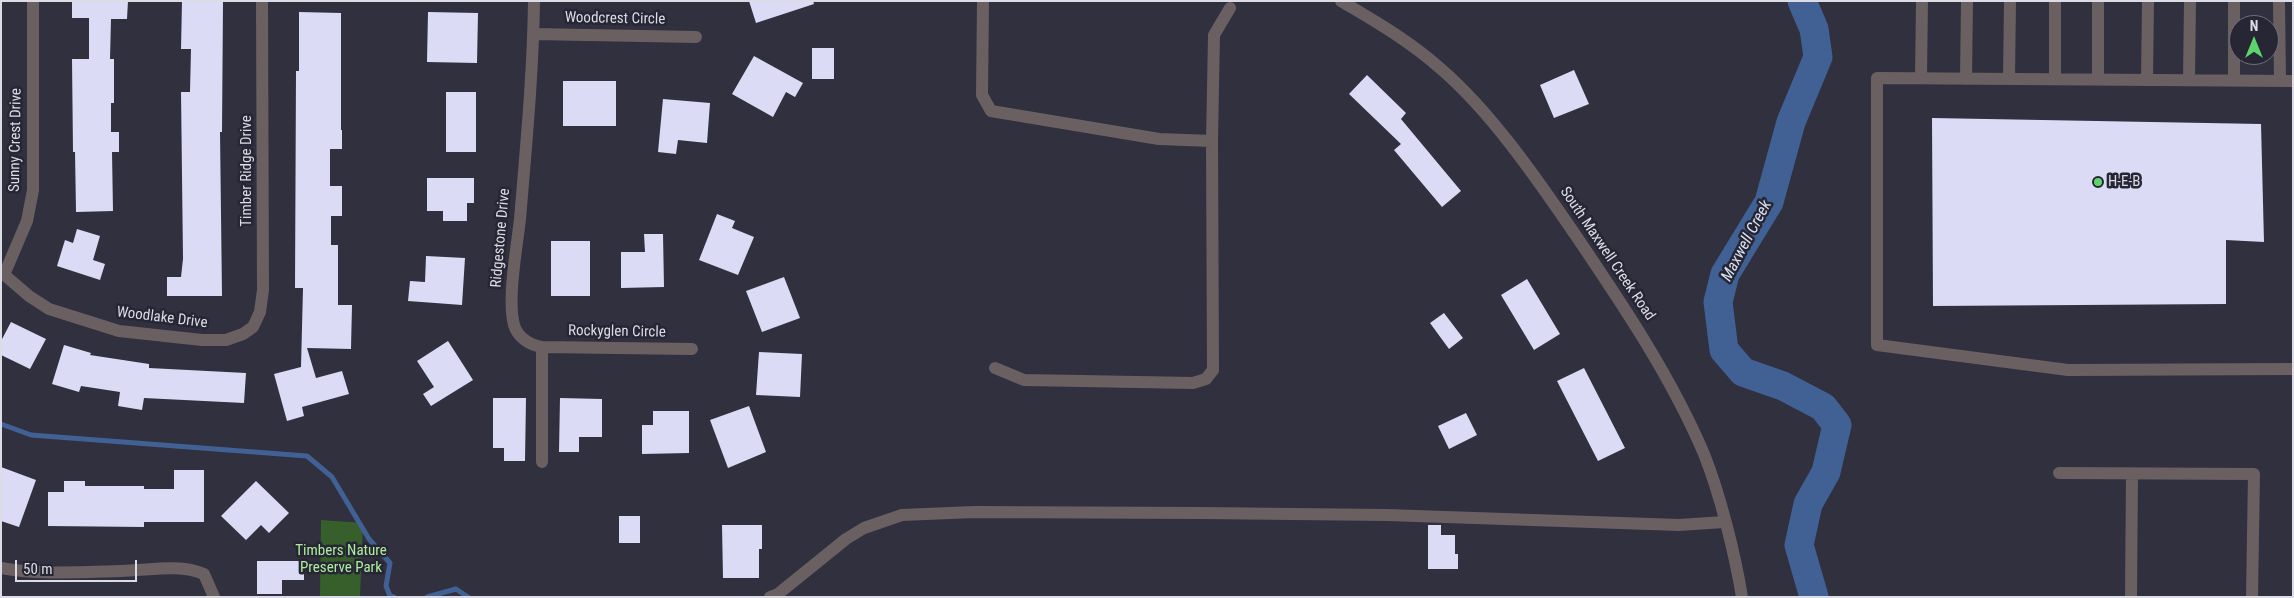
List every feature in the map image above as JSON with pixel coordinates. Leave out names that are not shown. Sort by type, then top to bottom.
[{"type":"street","name":"Sunny Crest Drive","points":[[3,274],[28,221],[33,190],[33,1]]},
{"type":"street","name":"Timber Ridge Drive","points":[[243,334],[253,327],[260,312],[263,290],[262,1]]},
{"type":"street","name":"Ridgestone Drive","points":[[534,1],[534,34],[512,300],[514,325],[519,334],[531,345],[542,347]]},
{"type":"street","points":[[983,1],[982,95],[991,111],[1159,139],[1212,141]]},
{"type":"street","name":"South Maxwell Creek Road","points":[[1341,1],[1405,39],[1443,70],[1486,115],[1548,194],[1630,316],[1670,387],[1703,454],[1713,480],[1742,597]]},
{"type":"street","points":[[1921,78],[1922,1]]},
{"type":"street","points":[[1966,79],[1967,1]]},
{"type":"street","points":[[2009,79],[2010,1]]},
{"type":"street","points":[[2054,79],[2055,1]]},
{"type":"street","points":[[2098,1],[2098,79]]},
{"type":"street","points":[[2147,80],[2148,1]]},
{"type":"street","points":[[2190,1],[2190,80]]},
{"type":"street","points":[[2234,1],[2234,80]]},
{"type":"street","points":[[2279,1],[2286,81],[1877,78],[1877,345],[2068,370],[2293,369]]},
{"type":"street","points":[[995,368],[1024,380],[1193,383],[1206,379],[1213,370],[1212,141],[1214,35],[1230,8]]},
{"type":"street","name":"Woodcrest Circle","points":[[534,34],[696,37]]},
{"type":"street","name":"Woodlake Drive","points":[[3,274],[29,296],[50,308],[118,331],[202,340],[226,340],[243,334]]},
{"type":"street","points":[[542,347],[542,462]]},
{"type":"street","name":"Rockyglen Circle","points":[[542,347],[692,349]]},
{"type":"street","points":[[2059,473],[2254,474],[2252,597]]},
{"type":"street","points":[[2131,597],[2132,474]]},
{"type":"street","points":[[770,597],[778,594],[858,531],[902,515],[974,512],[1192,513],[1387,515],[1679,525],[1724,522]]},
{"type":"street","points":[[1,568],[46,571],[121,571],[178,568],[195,570],[204,574],[214,597]]},
{"type":"green space","name":"Timbers Nature Preserve Park","points":[[321,520],[363,523],[360,597],[320,597]]},
{"type":"building","points":[[72,1],[128,1],[127,19],[111,19],[110,59],[114,59],[114,103],[111,103],[111,132],[119,132],[119,152],[112,152],[113,211],[76,212],[72,59],[89,59],[89,18],[72,18]]},
{"type":"building","points":[[182,1],[223,1],[222,132],[220,132],[222,296],[167,296],[167,277],[181,277],[183,259],[181,92],[190,92],[191,49],[181,49]]},
{"type":"building","points":[[749,1],[813,1],[814,4],[756,23]]},
{"type":"building","points":[[299,12],[341,13],[342,149],[330,149],[330,186],[342,186],[342,216],[331,216],[331,245],[338,245],[338,305],[352,305],[351,349],[307,348],[316,378],[342,371],[349,394],[302,407],[304,416],[287,421],[274,374],[301,367],[303,288],[295,288],[296,71],[299,71]]},
{"type":"building","points":[[428,12],[478,13],[477,63],[427,62]]},
{"type":"building","points":[[812,48],[834,48],[834,79],[812,79]]},
{"type":"building","points":[[754,56],[803,83],[795,97],[786,92],[773,117],[732,94]]},
{"type":"building","points":[[1574,70],[1589,104],[1554,118],[1540,85]]},
{"type":"building","points":[[1367,75],[1406,113],[1401,119],[1461,191],[1442,207],[1394,150],[1401,144],[1349,94]]},
{"type":"building","points":[[563,81],[616,81],[616,126],[563,126]]},
{"type":"building","points":[[446,92],[476,92],[476,152],[446,152]]},
{"type":"building","points":[[663,99],[710,103],[707,143],[678,140],[676,154],[658,152]]},
{"type":"building","name":"H-E-B","points":[[1932,118],[2261,124],[2264,242],[2226,240],[2226,304],[1933,306]]},
{"type":"building","points":[[427,178],[474,178],[474,203],[467,203],[467,221],[443,221],[443,211],[427,211]]},
{"type":"building","points":[[717,214],[735,221],[732,228],[754,237],[738,275],[699,260]]},
{"type":"building","points":[[77,229],[100,236],[93,260],[105,264],[100,280],[57,266],[65,240],[73,243]]},
{"type":"building","points":[[644,234],[663,234],[664,287],[621,288],[621,252],[645,252]]},
{"type":"building","points":[[551,241],[590,241],[590,296],[551,296]]},
{"type":"building","points":[[426,256],[465,258],[462,305],[408,301],[410,281],[425,282]]},
{"type":"building","points":[[784,277],[800,318],[762,332],[746,291]]},
{"type":"building","points":[[1527,279],[1560,334],[1534,350],[1501,295]]},
{"type":"building","points":[[1444,313],[1463,338],[1449,349],[1430,323]]},
{"type":"building","points":[[11,322],[46,339],[30,369],[1,355],[1,341]]},
{"type":"building","points":[[448,341],[473,380],[431,406],[423,394],[434,387],[417,361]]},
{"type":"building","points":[[64,345],[91,353],[90,355],[149,364],[149,368],[246,373],[244,403],[144,398],[142,410],[118,406],[120,392],[81,386],[79,392],[52,384]]},
{"type":"building","points":[[759,352],[802,354],[800,397],[756,395]]},
{"type":"building","points":[[1584,368],[1625,448],[1598,461],[1557,381]]},
{"type":"building","points":[[493,398],[526,398],[525,461],[504,461],[504,448],[493,448]]},
{"type":"building","points":[[560,398],[602,399],[602,437],[579,437],[579,452],[559,452]]},
{"type":"building","points":[[749,406],[766,452],[728,468],[710,420]]},
{"type":"building","points":[[653,411],[689,411],[689,453],[642,454],[642,425],[653,425]]},
{"type":"building","points":[[1466,413],[1477,435],[1449,449],[1438,426]]},
{"type":"building","points":[[1,467],[36,480],[19,527],[1,521]]},
{"type":"building","points":[[174,470],[204,470],[204,522],[144,522],[144,527],[48,526],[48,492],[64,492],[64,481],[85,481],[85,486],[144,486],[144,489],[174,489]]},
{"type":"building","points":[[256,481],[289,513],[269,533],[261,525],[246,540],[221,516]]},
{"type":"building","points":[[619,516],[640,516],[640,543],[619,543]]},
{"type":"building","points":[[722,525],[762,525],[762,549],[759,549],[759,578],[723,578]]},
{"type":"building","points":[[1428,525],[1441,525],[1441,535],[1455,535],[1455,554],[1458,554],[1458,569],[1428,569]]},
{"type":"building","points":[[257,561],[304,561],[304,580],[282,580],[282,594],[257,594]]},
{"type":"waterway","name":"Maxwell Creek","points":[[1802,1],[1814,29],[1818,57],[1791,122],[1769,202],[1725,274],[1718,302],[1724,350],[1743,372],[1783,386],[1823,407],[1837,425],[1826,472],[1808,504],[1799,545],[1814,597]]},
{"type":"waterway","points":[[1,424],[31,435],[307,456],[332,477],[369,539],[390,563],[386,586],[390,596],[394,597]]},
{"type":"waterway","points":[[427,597],[456,589],[468,597]]},
{"type":"place","name":"H-E-B","points":[[2098,182]]}]
